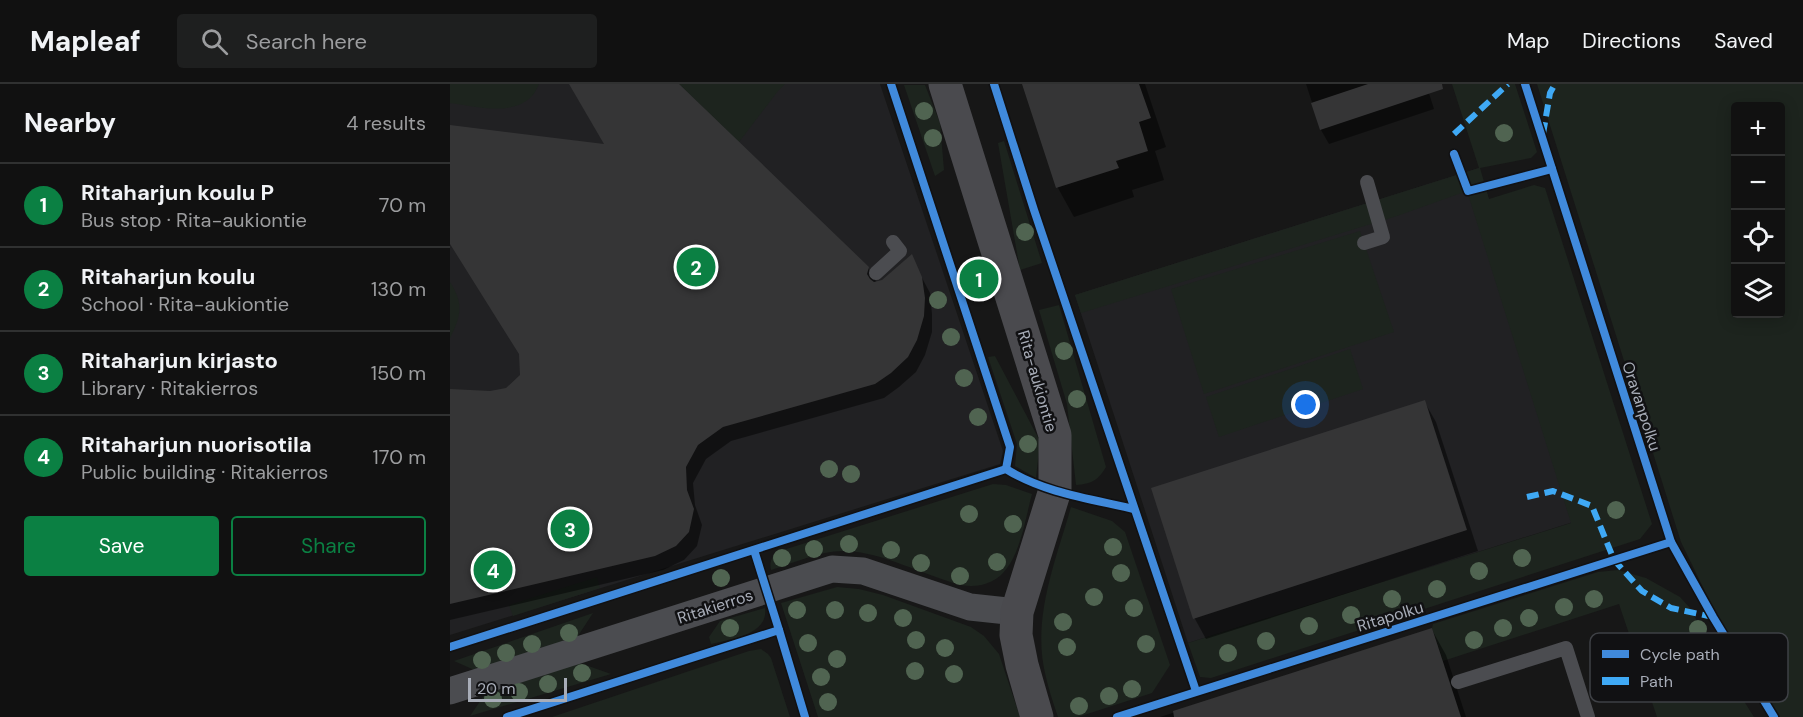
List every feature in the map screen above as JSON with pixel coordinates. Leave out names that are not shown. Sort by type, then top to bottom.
[{"type":"street","name":"Rita-aukiontie","points":[[945,84],[1055,435],[1055,490],[1017,612],[1016,634],[1037,717]]},
{"type":"street","name":"Ritakierros","points":[[450,691],[832,569],[863,572],[970,607],[1017,612]]},
{"type":"lane","points":[[1364,243],[1383,237],[1367,182]]},
{"type":"lane","points":[[876,273],[900,251],[893,242]]},
{"type":"lane","points":[[1458,682],[1566,648],[1588,717]]},
{"type":"shaded area","points":[[450,84],[880,84],[1003,451],[1000,464],[450,635]]},
{"type":"shaded area","points":[[450,84],[539,84],[533,95],[524,102],[504,108],[482,108],[450,103]]},
{"type":"shaded area","points":[[679,84],[785,84],[739,142]]},
{"type":"shaded area","points":[[1452,84],[1515,84],[1537,152],[1531,158],[1480,168],[1489,199],[1534,185],[1545,188],[1652,524],[1640,539],[1211,678],[1200,677],[1188,643],[1571,523],[1467,191],[1397,216],[1081,313],[1075,295],[1479,168]]},
{"type":"shaded area","points":[[1537,84],[1803,84],[1803,717],[1780,717],[1771,702],[1788,702],[1788,633],[1728,633],[1681,542]]},
{"type":"shaded area","points":[[904,85],[925,85],[940,123],[944,170],[935,176]]},
{"type":"shaded area","points":[[1004,141],[1042,263],[1020,270],[998,143]]},
{"type":"shaded area","points":[[1479,168],[1589,517],[1188,643],[1075,295]]},
{"type":"shaded area","points":[[1360,231],[1394,332],[1204,394],[1171,289]]},
{"type":"shaded area","points":[[450,282],[459,304],[459,316],[450,338]]},
{"type":"shaded area","points":[[1059,305],[1106,467],[1094,480],[1076,485],[1067,404],[1039,310]]},
{"type":"shaded area","points":[[1350,349],[1363,389],[1219,437],[1206,397]]},
{"type":"shaded area","points":[[995,356],[1040,441],[1036,478],[1015,466],[1017,444],[988,357]]},
{"type":"shaded area","points":[[993,484],[1006,485],[1032,494],[1012,561],[1000,576],[981,585],[958,584],[890,560],[843,551],[825,553],[771,570],[772,559],[780,551]]},
{"type":"shaded area","points":[[1071,507],[1112,521],[1125,532],[1170,665],[1152,693],[1078,717],[1058,717],[1045,673],[1041,631],[1053,568]]},
{"type":"shaded area","points":[[1618,570],[1646,578],[1680,597],[1690,608],[1704,633],[1629,633],[1619,604],[1443,661],[1432,628],[1433,624],[1598,572]]},
{"type":"shaded area","points":[[597,577],[600,588],[513,616],[509,605]]},
{"type":"shaded area","points":[[837,587],[883,595],[971,627],[984,636],[999,654],[1020,717],[818,717],[781,603]]},
{"type":"shaded area","points":[[765,608],[765,617],[755,630],[737,638],[711,644],[709,637],[720,621]]},
{"type":"shaded area","points":[[593,613],[574,642],[479,672],[454,661]]},
{"type":"shaded area","points":[[761,649],[771,658],[790,717],[552,717],[749,651]]},
{"type":"shaded area","points":[[580,663],[611,674],[470,716],[487,691]]},
{"type":"shaded area","points":[[1652,702],[1744,702],[1754,717],[1657,717]]},
{"type":"building","points":[[569,84],[679,84],[869,267],[867,274],[874,282],[882,280],[912,254],[922,277],[925,298],[924,316],[917,340],[908,357],[875,384],[723,427],[698,445],[686,467],[687,490],[694,509],[689,532],[676,546],[655,556],[450,604],[450,389],[490,391],[506,388],[520,375],[519,354],[450,244],[450,125],[604,144]]},
{"type":"building","points":[[1022,84],[1139,84],[1151,118],[1139,122],[1148,151],[1116,161],[1119,168],[1056,188]]},
{"type":"building","points":[[1368,84],[1442,84],[1443,89],[1320,130],[1311,103]]},
{"type":"building","points":[[1425,400],[1467,530],[1193,619],[1151,488]]},
{"type":"building","points":[[1432,628],[1461,717],[1174,717],[1173,711]]},
{"type":"marked path","points":[[1454,134],[1508,84]]},
{"type":"marked path","points":[[1543,134],[1550,93],[1555,84]]},
{"type":"marked path","points":[[1527,497],[1553,491],[1592,506],[1614,560],[1642,591],[1671,608],[1713,617]]},
{"type":"cycle path","points":[[891,84],[1010,447],[1006,469]]},
{"type":"cycle path","points":[[994,84],[1034,210],[1196,691]]},
{"type":"cycle path","name":"Oravanpolku","points":[[1525,84],[1671,542],[1723,633]]},
{"type":"cycle path","points":[[1454,154],[1468,191],[1552,169]]},
{"type":"cycle path","points":[[450,647],[1006,469],[1052,490],[1134,509]]},
{"type":"cycle path","name":"Ritapolku","points":[[1117,717],[1671,542]]},
{"type":"cycle path","points":[[754,550],[779,630]]},
{"type":"cycle path","points":[[507,717],[779,630],[805,717]]},
{"type":"cycle path","name":"Oravanpolku","points":[[1765,702],[1774,717]]},
{"type":"place","name":"Ritaharjun koulu","points":[[696,267]]},
{"type":"place","name":"Ritaharjun koulu P","points":[[979,279]]},
{"type":"place","name":"Ritaharjun kirjasto","points":[[570,529]]},
{"type":"place","name":"Ritaharjun nuorisotila","points":[[493,570]]}]
